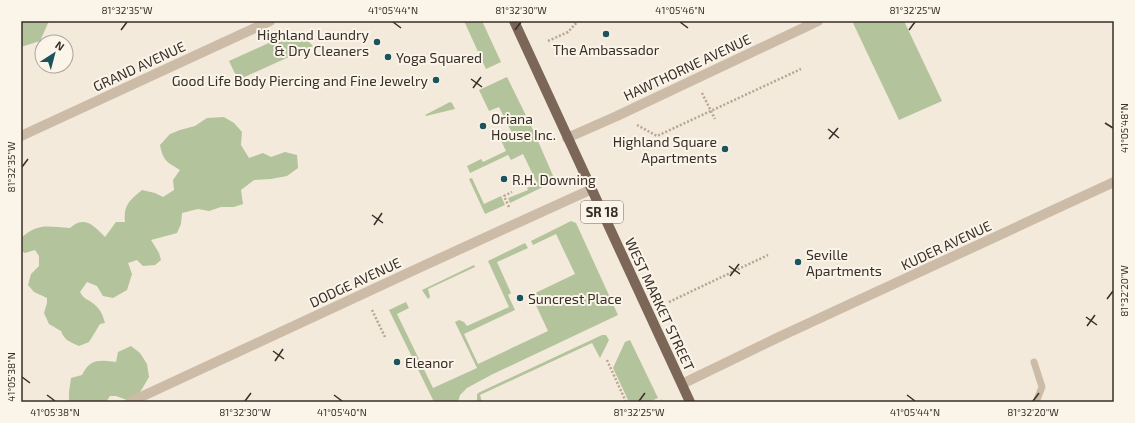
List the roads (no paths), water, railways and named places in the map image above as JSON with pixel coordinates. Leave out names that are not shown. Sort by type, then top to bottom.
[{"type":"main road","name":"WEST MARKET STREET","points":[[514,21],[690,402]]},
{"type":"street","name":"GRAND AVENUE","points":[[21,136],[270,21]]},
{"type":"street","name":"HAWTHORNE AVENUE","points":[[567,138],[818,21]]},
{"type":"street","name":"KUDER AVENUE","points":[[682,384],[1114,182]]},
{"type":"street","name":"DODGE AVENUE","points":[[130,402],[423,266],[592,190]]},
{"type":"lane","points":[[1034,362],[1042,387],[1036,402]]},
{"type":"place","name":"The Ambassador","points":[[606,34]]},
{"type":"place","name":"Highland Laundry & Dry Cleaners","points":[[377,42]]},
{"type":"place","name":"Yoga Squared","points":[[388,57]]},
{"type":"place","name":"Good Life Body Piercing and Fine Jewelry","points":[[436,80]]},
{"type":"place","name":"Oriana House Inc.","points":[[483,126]]},
{"type":"place","name":"Highland Square Apartments","points":[[725,149]]},
{"type":"place","name":"R.H. Downing","points":[[504,179]]},
{"type":"place","name":"Seville Apartments","points":[[798,262]]},
{"type":"place","name":"Suncrest Place","points":[[520,298]]},
{"type":"place","name":"Eleanor","points":[[397,362]]}]
